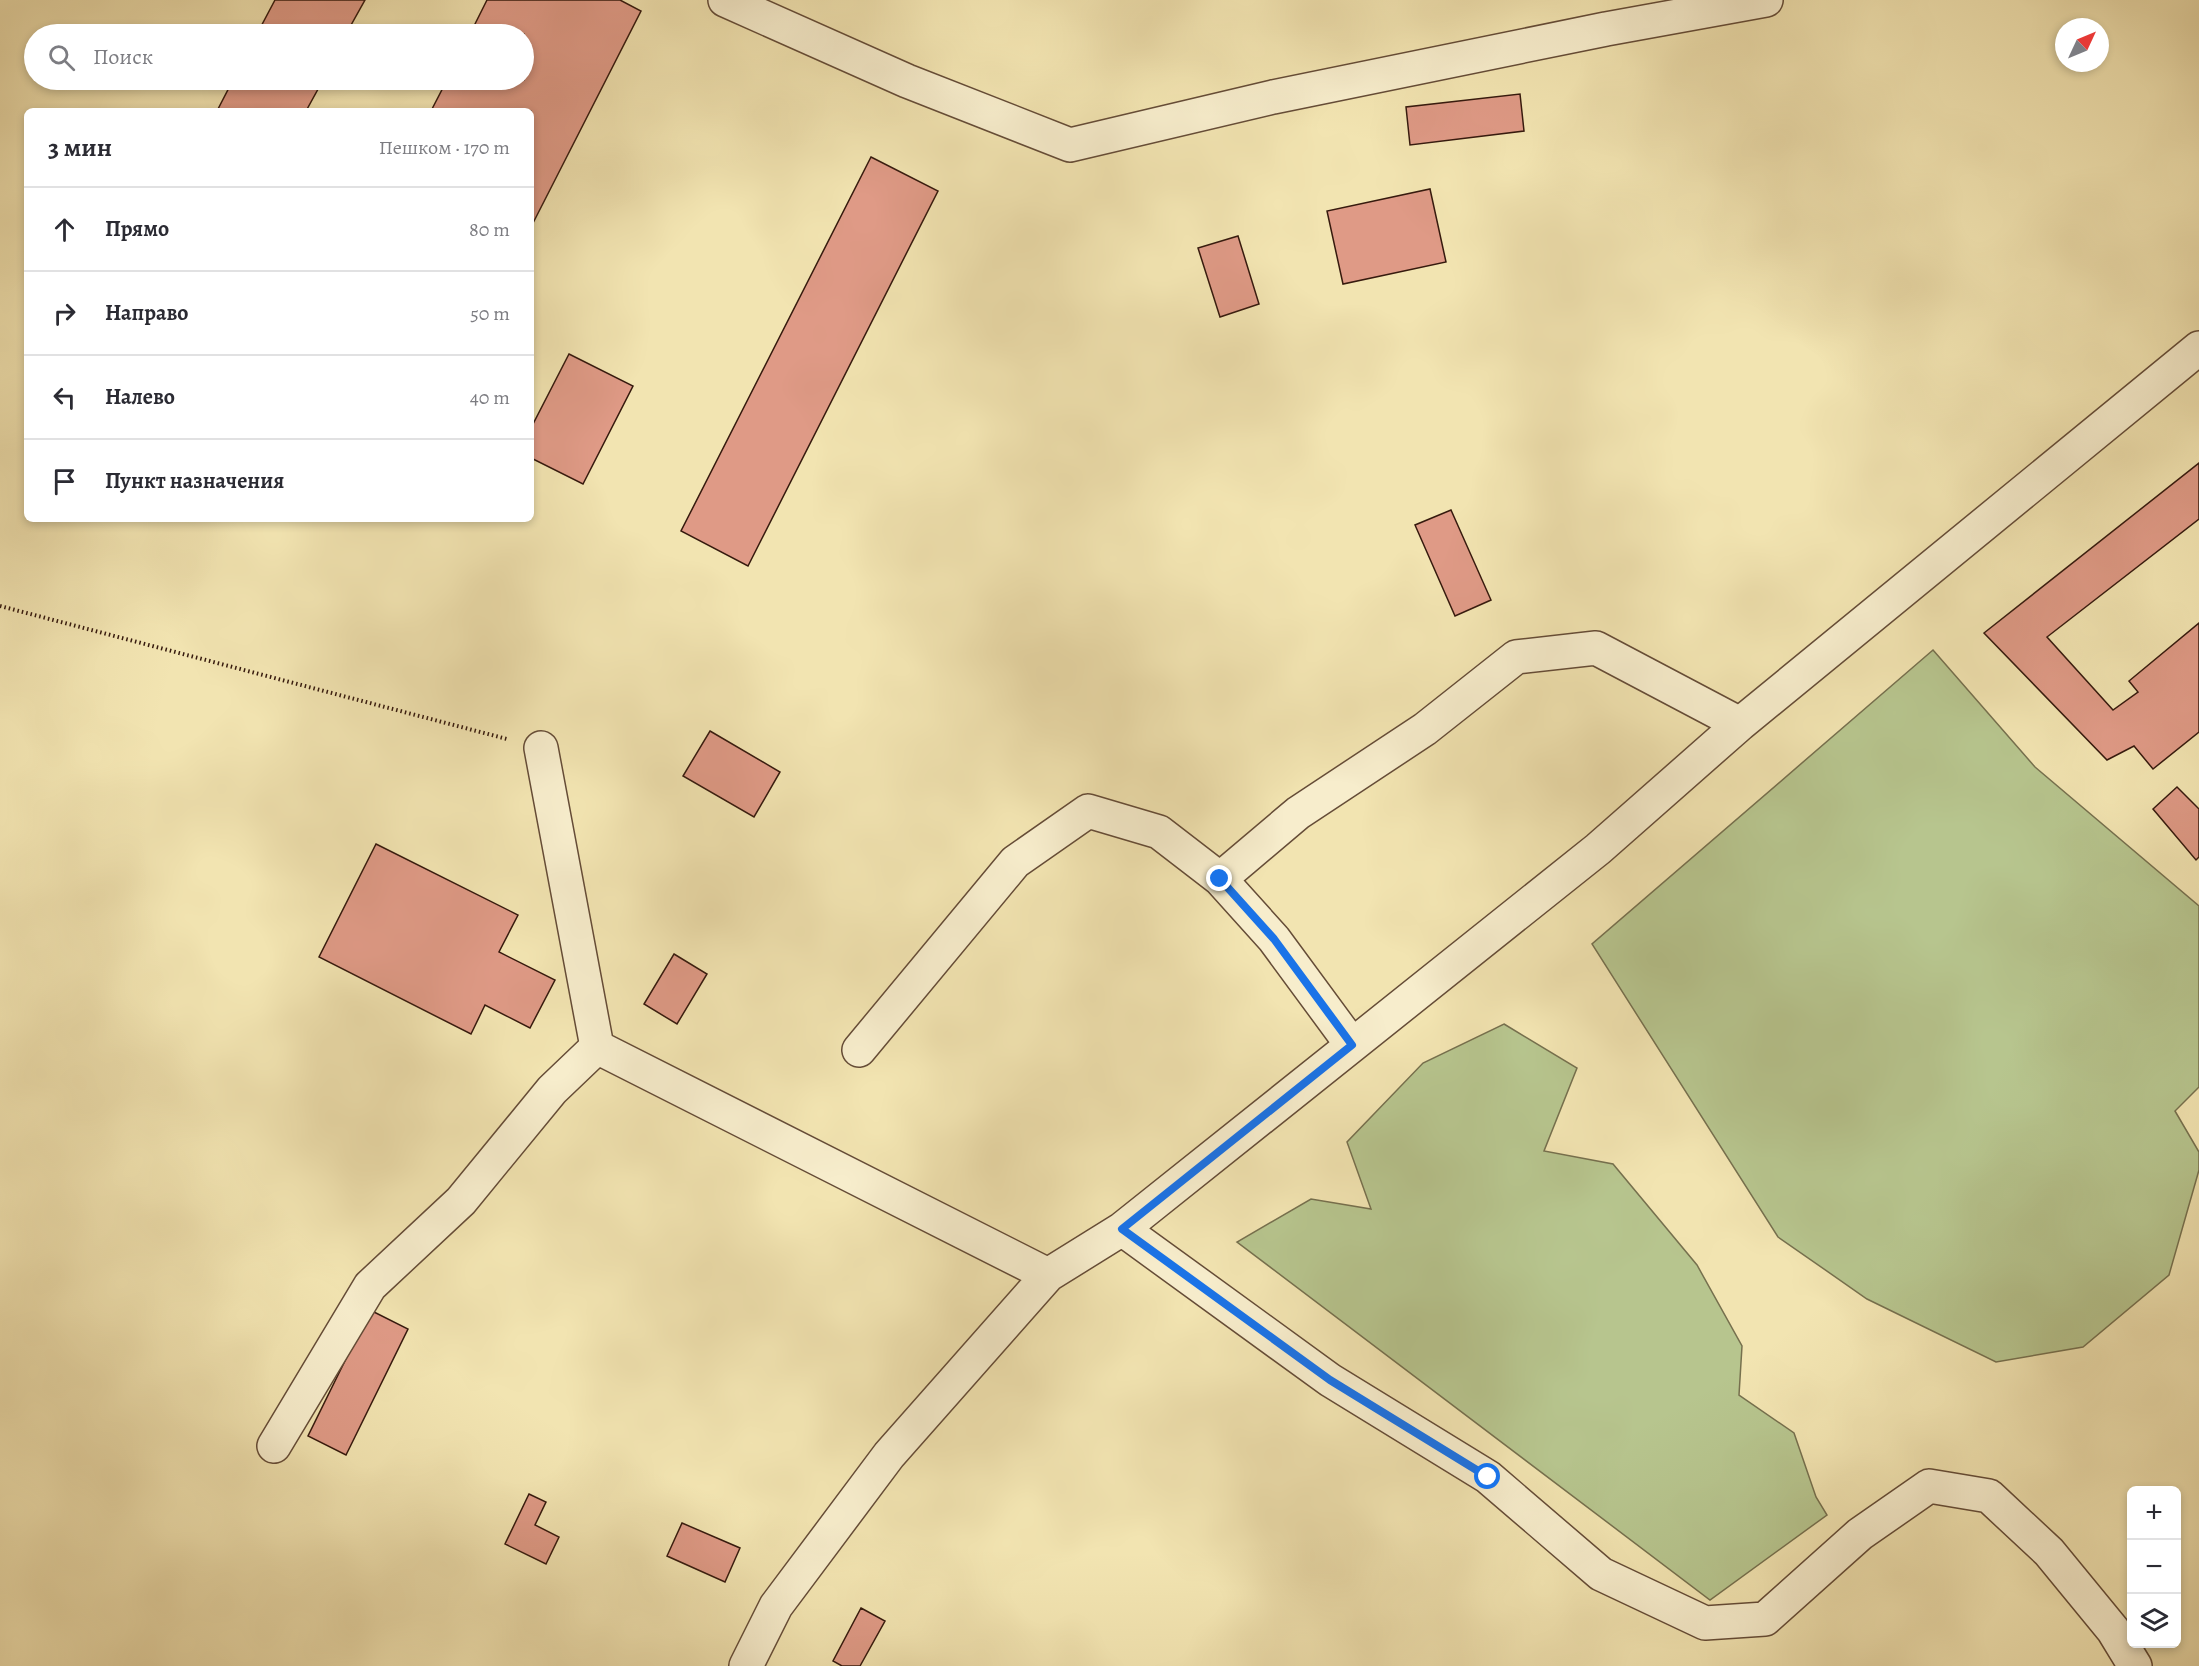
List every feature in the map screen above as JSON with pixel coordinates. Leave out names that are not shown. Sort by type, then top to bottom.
[{"type":"street","points":[[725,0],[907,81],[1070,145],[1273,97],[1606,29],[1766,0]]},
{"type":"street","points":[[746,1666],[776,1606],[889,1455],[1048,1275],[1122,1229],[1598,849],[1740,724],[2199,348]]},
{"type":"street","points":[[1220,879],[1298,813],[1425,729],[1516,657],[1596,648],[1740,724]]},
{"type":"street","points":[[541,748],[597,1047]]},
{"type":"street","points":[[859,1050],[1015,862],[1088,811],[1159,832],[1220,879],[1274,939],[1352,1045]]},
{"type":"street","points":[[597,1047],[1048,1275]]},
{"type":"street","points":[[274,1446],[370,1286],[460,1201],[552,1090],[597,1047]]},
{"type":"street","points":[[1122,1229],[1330,1380],[1488,1477],[1601,1574],[1705,1623],[1765,1619],[1860,1534],[1929,1486],[1989,1496],[2049,1552],[2113,1630],[2135,1666]]},
{"type":"path","points":[[0,606],[541,748]]},
{"type":"green space","points":[[1933,650],[2035,767],[2199,906],[2199,1087],[2175,1111],[2199,1152],[2199,1170],[2169,1275],[2083,1347],[1996,1362],[1867,1299],[1778,1237],[1592,944]]},
{"type":"green space","points":[[1504,1024],[1577,1068],[1544,1151],[1613,1164],[1697,1265],[1742,1346],[1739,1395],[1794,1433],[1816,1497],[1827,1515],[1710,1600],[1237,1242],[1311,1199],[1371,1209],[1347,1142],[1423,1063]]},
{"type":"building","points":[[275,0],[365,0],[352,24],[262,24]]},
{"type":"building","points":[[487,0],[620,0],[641,11],[534,221],[534,108],[433,108],[442,90],[534,90],[534,24],[475,24]]},
{"type":"building","points":[[228,90],[318,90],[308,108],[219,108]]},
{"type":"building","points":[[1520,94],[1524,131],[1410,145],[1406,107]]},
{"type":"building","points":[[871,157],[938,191],[748,566],[681,531]]},
{"type":"building","points":[[1430,189],[1446,262],[1343,284],[1327,211]]},
{"type":"building","points":[[1238,236],[1259,304],[1220,317],[1198,248]]},
{"type":"building","points":[[569,354],[633,386],[583,484],[534,460],[534,422]]},
{"type":"building","points":[[2199,463],[2199,519],[2047,637],[2113,710],[2138,692],[2129,681],[2199,623],[2199,732],[2153,769],[2134,746],[2107,760],[1984,633]]},
{"type":"building","points":[[1451,510],[1491,600],[1455,616],[1415,525]]},
{"type":"building","points":[[710,731],[780,772],[754,817],[683,776]]},
{"type":"building","points":[[2177,787],[2199,809],[2199,857],[2196,860],[2153,809]]},
{"type":"building","points":[[376,844],[518,915],[499,952],[555,980],[530,1028],[485,1005],[471,1034],[319,957]]},
{"type":"building","points":[[674,954],[707,974],[677,1024],[644,1004]]},
{"type":"building","points":[[370,1310],[408,1329],[346,1455],[308,1436]]},
{"type":"building","points":[[529,1494],[546,1502],[535,1525],[559,1537],[546,1564],[505,1544]]},
{"type":"building","points":[[682,1523],[740,1548],[725,1582],[667,1556]]},
{"type":"building","points":[[861,1608],[885,1621],[860,1666],[842,1666],[833,1661]]},
{"type":"route","points":[[1220,879],[1274,939],[1352,1045],[1122,1229],[1330,1380],[1488,1477]]}]
